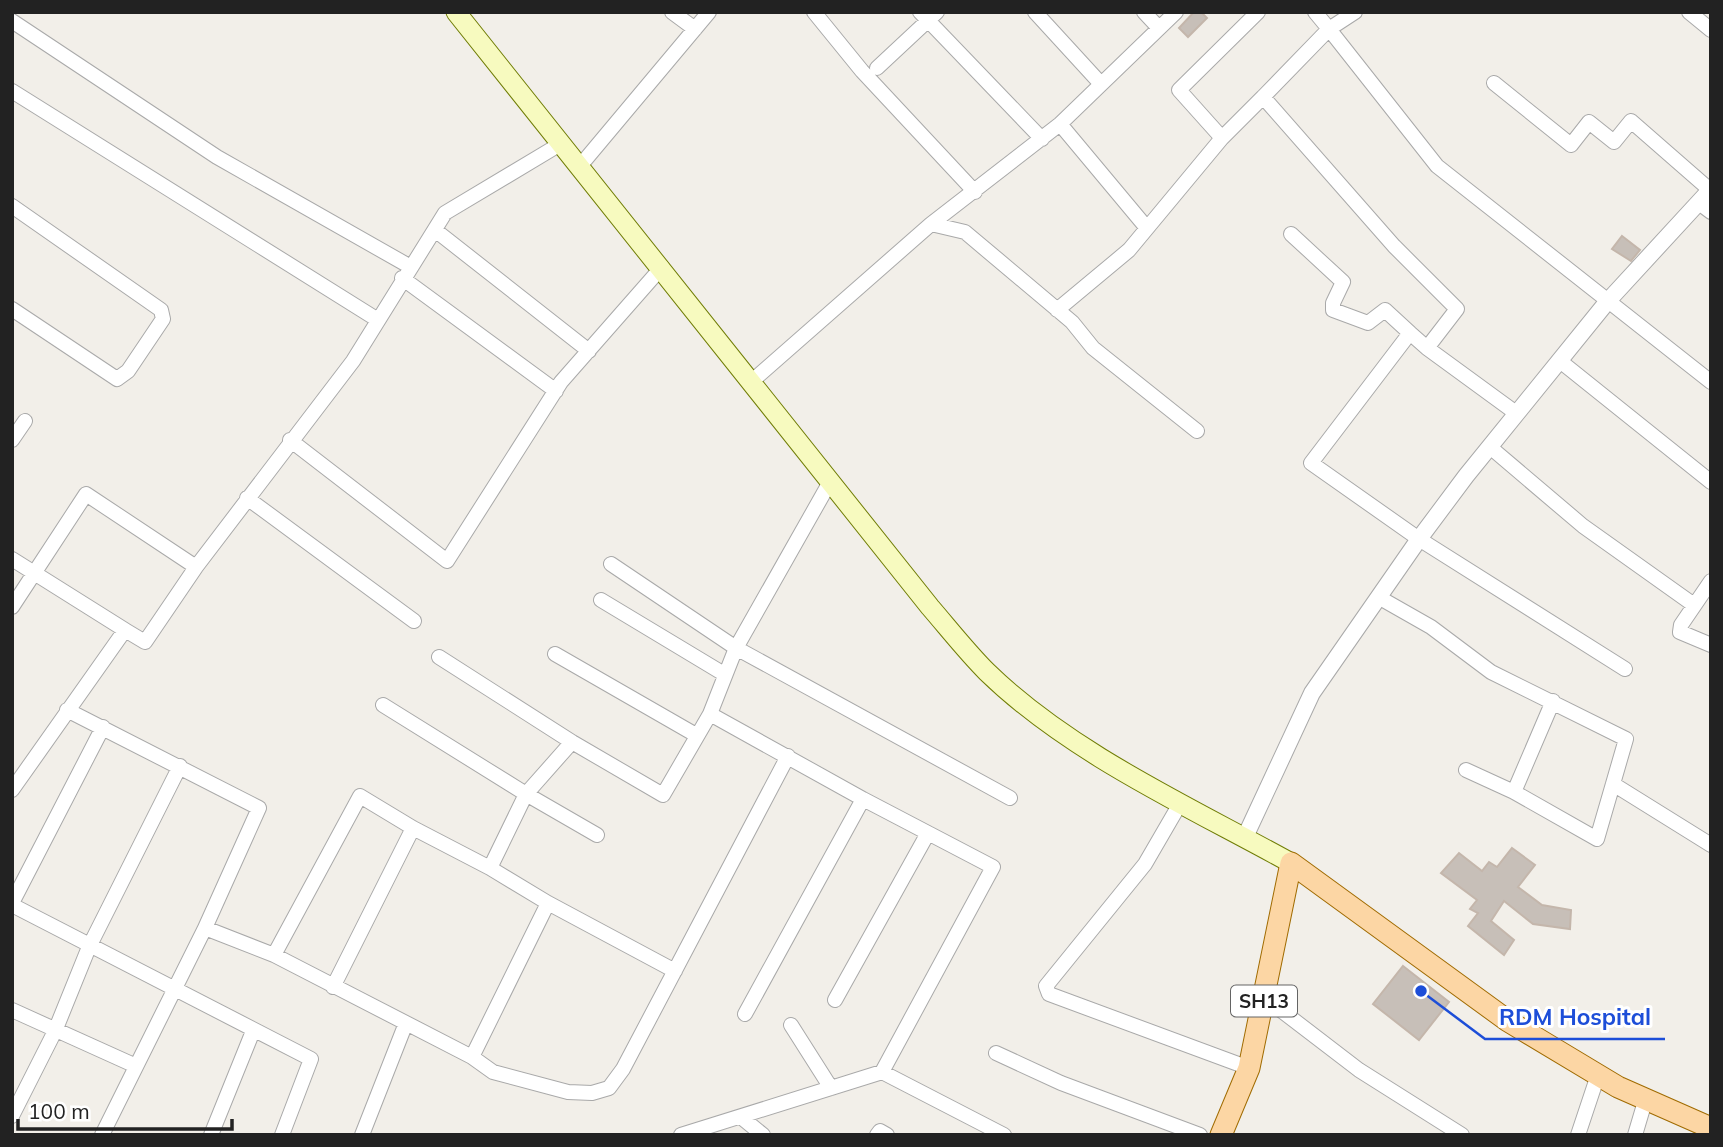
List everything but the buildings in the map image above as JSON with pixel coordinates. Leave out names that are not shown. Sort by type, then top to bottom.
[{"type":"main road","points":[[456,12],[662,267],[930,607],[987,672],[1026,705],[1100,757],[1291,863],[1508,1021],[1598,1075],[1711,1128]]},
{"type":"main road","name":"SH13","points":[[1221,1135],[1248,1068],[1265,998],[1291,863]]},
{"type":"street","points":[[672,12],[695,29]]},
{"type":"street","points":[[580,166],[709,12]]},
{"type":"street","points":[[814,12],[862,71],[975,192]]},
{"type":"street","points":[[1035,12],[1101,84]]},
{"type":"street","points":[[1144,12],[1158,27]]},
{"type":"street","points":[[751,382],[932,224],[1060,124],[1176,12]]},
{"type":"street","points":[[1222,138],[1179,90],[1258,12]]},
{"type":"street","points":[[1315,12],[1437,166],[1711,382]]},
{"type":"street","points":[[1057,310],[1129,250],[1222,138],[1328,29],[1355,12]]},
{"type":"street","points":[[1689,12],[1711,30]]},
{"type":"street","points":[[877,68],[929,15],[1042,139]]},
{"type":"street","points":[[12,21],[217,157],[406,272],[556,391]]},
{"type":"street","points":[[1245,837],[1312,693],[1419,539],[1516,413],[1607,302],[1708,199],[1631,121],[1614,142],[1590,122],[1571,145],[1494,83]]},
{"type":"street","points":[[12,91],[378,320]]},
{"type":"street","points":[[1263,97],[1394,246],[1457,309],[1427,348]]},
{"type":"street","points":[[1060,124],[1146,227]]},
{"type":"street","points":[[12,559],[145,642],[247,498],[353,361],[445,213],[562,143]]},
{"type":"street","points":[[12,206],[162,310],[163,319],[128,371],[117,379],[12,309]]},
{"type":"street","points":[[932,224],[965,232],[1057,310],[1093,348],[1197,431]]},
{"type":"street","points":[[435,230],[589,351]]},
{"type":"street","points":[[1291,233],[1343,282],[1332,303],[1333,310],[1368,323],[1385,310],[1427,348],[1516,413]]},
{"type":"street","points":[[290,440],[447,561],[556,391],[662,267]]},
{"type":"street","points":[[1410,333],[1311,463],[1419,539],[1625,669]]},
{"type":"street","points":[[1560,361],[1711,482]]},
{"type":"street","points":[[12,440],[26,421]]},
{"type":"street","points":[[1490,447],[1583,526],[1694,605]]},
{"type":"street","points":[[439,657],[663,795],[710,713],[736,648],[830,482]]},
{"type":"street","points":[[12,607],[86,494],[196,567]]},
{"type":"street","points":[[247,498],[414,621]]},
{"type":"street","points":[[611,564],[736,648],[1010,799]]},
{"type":"street","points":[[1711,581],[1681,625],[1680,632],[1711,645]]},
{"type":"street","points":[[1380,597],[1431,627],[1491,672],[1626,739],[1597,839],[1514,792],[1466,770]]},
{"type":"street","points":[[601,600],[724,674]]},
{"type":"street","points":[[12,790],[125,630]]},
{"type":"street","points":[[555,654],[696,735]]},
{"type":"street","points":[[1514,792],[1553,701]]},
{"type":"street","points":[[383,705],[597,835]]},
{"type":"street","points":[[67,710],[259,808],[205,928],[103,1135]]},
{"type":"street","points":[[681,1135],[882,1072],[993,867],[863,799],[710,713]]},
{"type":"street","points":[[103,727],[12,904],[89,947],[311,1059],[282,1135]]},
{"type":"street","points":[[490,868],[526,794],[572,741]]},
{"type":"street","points":[[205,928],[274,954],[472,1057],[493,1072],[568,1092],[592,1093],[608,1088],[623,1069],[788,756]]},
{"type":"street","points":[[12,1116],[55,1031],[89,947],[180,766]]},
{"type":"street","points":[[1613,783],[1711,845]]},
{"type":"street","points":[[274,954],[360,796],[548,903],[675,971]]},
{"type":"street","points":[[745,1014],[863,799]]},
{"type":"street","points":[[1181,802],[1145,864],[1046,986],[1049,994],[1248,1068]]},
{"type":"street","points":[[333,987],[413,828]]},
{"type":"street","points":[[835,1000],[928,833]]},
{"type":"street","points":[[472,1057],[548,903]]},
{"type":"street","points":[[1265,998],[1359,1070],[1462,1135]]},
{"type":"street","points":[[12,1010],[136,1066]]},
{"type":"street","points":[[362,1135],[406,1023]]},
{"type":"street","points":[[791,1025],[831,1088]]},
{"type":"street","points":[[211,1135],[253,1031]]},
{"type":"street","points":[[996,1053],[1061,1083],[1200,1135]]},
{"type":"street","points":[[882,1072],[1004,1135]]},
{"type":"street","points":[[1578,1135],[1598,1075]]},
{"type":"street","points":[[1635,1135],[1646,1098]]},
{"type":"street","points":[[741,1117],[762,1135]]},
{"type":"street","points":[[877,1135],[880,1131],[887,1135]]},
{"type":"place","name":"RDM Hospital","points":[[1421,991]]}]
